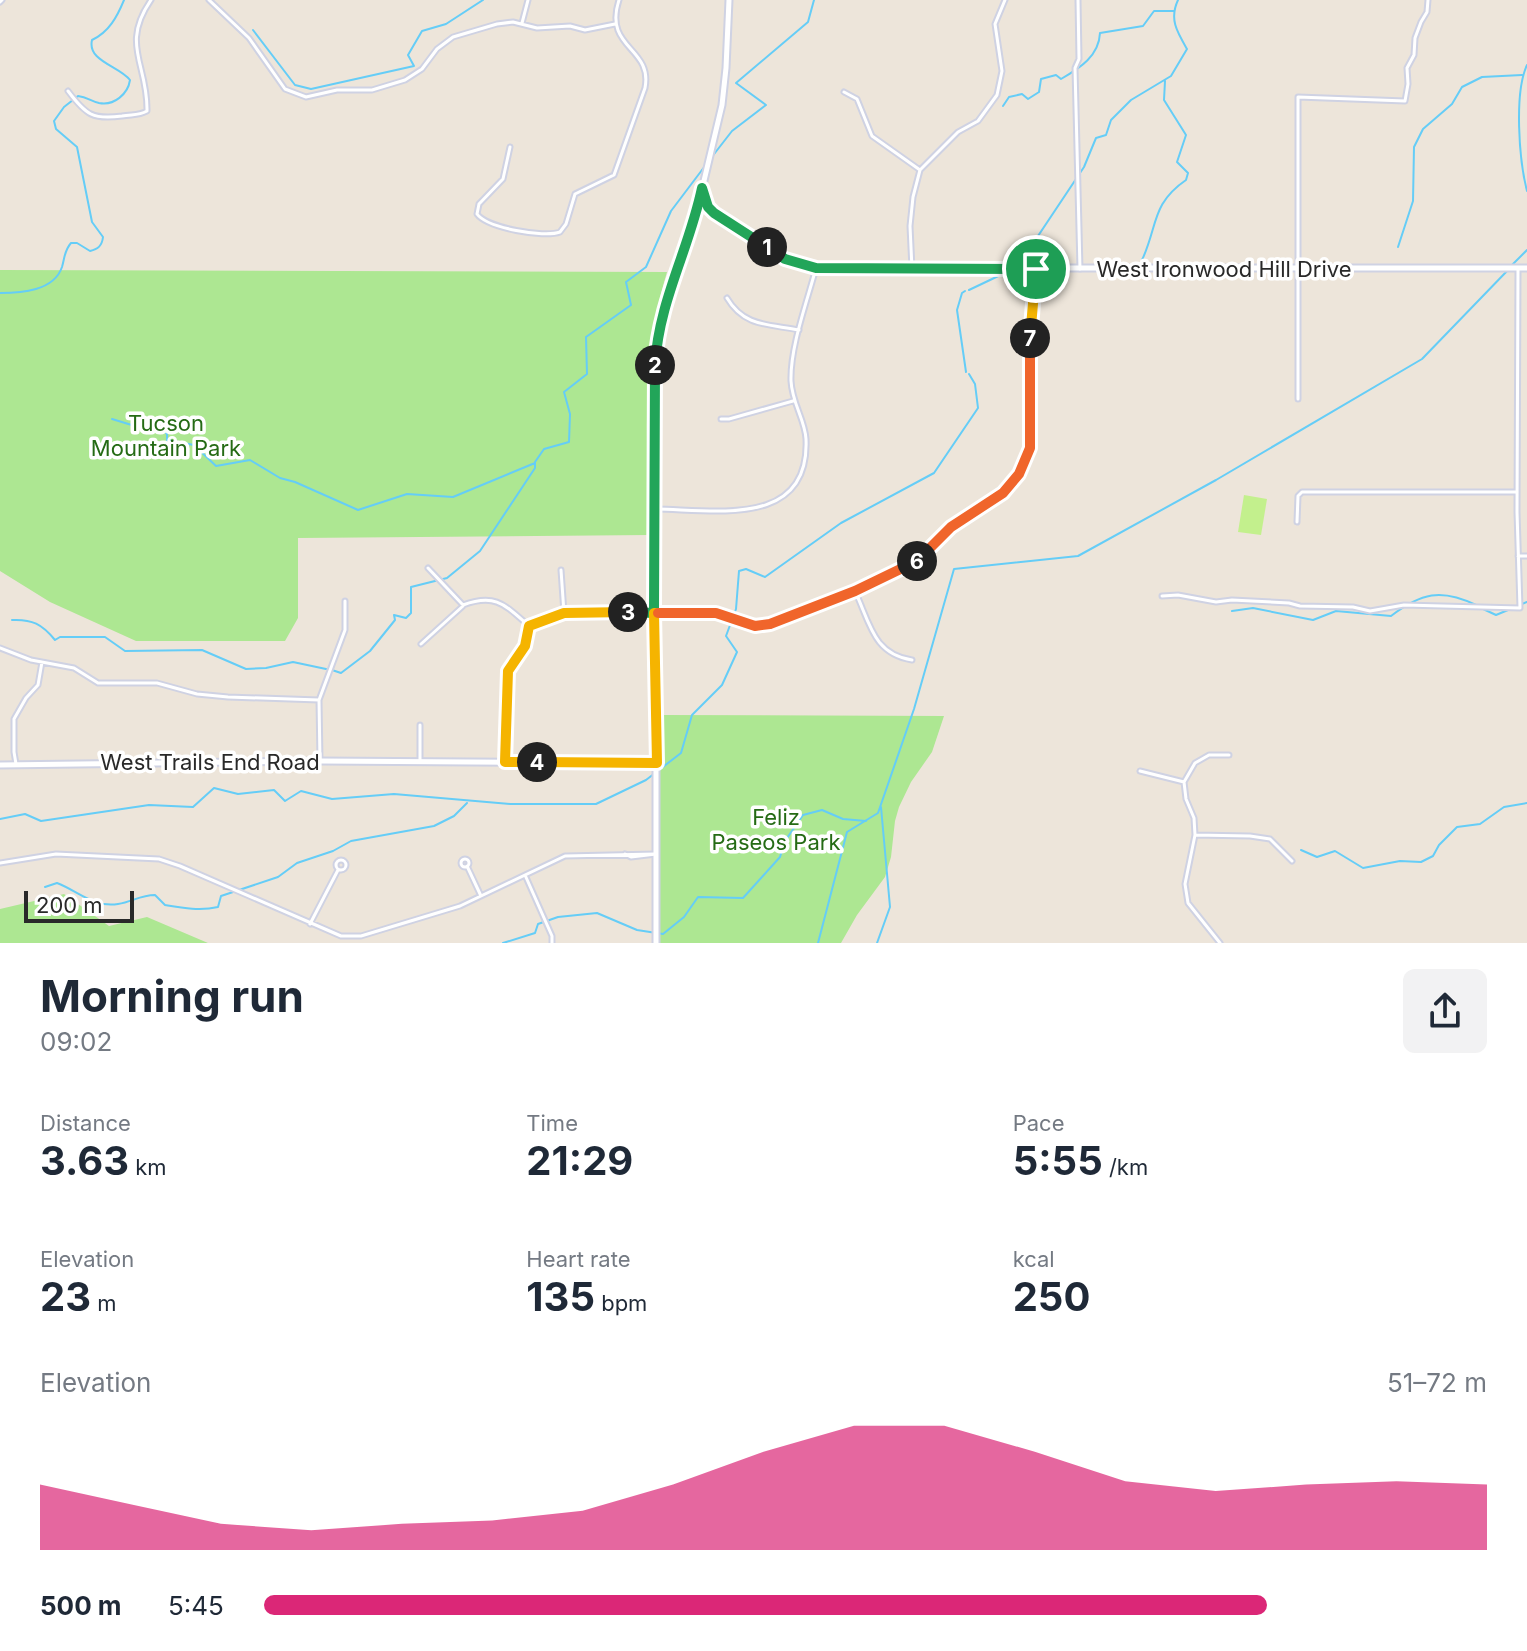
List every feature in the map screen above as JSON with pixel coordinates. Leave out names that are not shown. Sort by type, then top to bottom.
[{"type":"street","points":[[68,91],[82,109],[104,119],[139,115],[147,111],[145,79],[135,39],[140,19],[151,0]]},
{"type":"street","points":[[209,0],[249,38],[285,89],[306,97],[337,90],[372,90],[405,80],[422,69],[437,49],[453,37],[497,24],[522,23],[537,28],[570,26],[585,30],[615,24]]},
{"type":"street","points":[[522,23],[528,0]]},
{"type":"street","points":[[510,147],[506,171],[499,186],[479,204],[479,217],[514,230],[551,235],[564,229],[575,194],[614,175],[647,76],[632,49],[616,31],[619,0]]},
{"type":"street","points":[[656,943],[656,345],[666,297],[698,206],[725,85],[729,0]]},
{"type":"street","points":[[912,269],[910,226],[920,170],[958,132],[978,121],[997,95],[1002,71],[995,24],[1005,0]]},
{"type":"street","points":[[1078,0],[1079,59],[1075,68],[1080,269]]},
{"type":"street","points":[[1298,399],[1298,97],[1405,101],[1407,68],[1414,55],[1415,38],[1427,12],[1428,0]]},
{"type":"street","points":[[844,92],[857,99],[872,136],[920,170]]},
{"type":"street","points":[[702,188],[708,207],[714,213]]},
{"type":"street","name":"West Ironwood Hill Drive","points":[[698,206],[785,259],[816,268],[1527,268]]},
{"type":"street","points":[[655,509],[751,511],[775,503],[791,491],[805,466],[806,436],[793,401],[791,377],[799,330],[816,268]]},
{"type":"street","points":[[1162,596],[1178,595],[1216,602],[1232,600],[1353,607],[1370,611],[1404,605],[1520,608],[1518,268]]},
{"type":"street","points":[[529,626],[564,613],[716,613],[755,626],[770,624],[909,566],[930,550],[951,527],[1003,493],[1019,474],[1030,448],[1030,335],[1036,269]]},
{"type":"street","points":[[727,298],[735,312],[748,321],[799,330]]},
{"type":"street","points":[[721,419],[793,401]]},
{"type":"street","points":[[1297,522],[1298,496],[1302,492],[1517,492]]},
{"type":"street","points":[[1518,556],[1527,556]]},
{"type":"street","points":[[428,568],[463,605]]},
{"type":"street","points":[[561,570],[564,613]]},
{"type":"street","points":[[855,591],[880,645],[895,658],[912,660]]},
{"type":"street","points":[[421,644],[463,605],[478,599],[503,603],[529,626]]},
{"type":"street","points":[[320,761],[319,700],[345,630],[345,601]]},
{"type":"street","points":[[505,762],[508,671],[525,646],[529,626]]},
{"type":"street","points":[[0,648],[42,662],[74,668],[104,684],[157,683],[197,694],[319,700]]},
{"type":"street","points":[[16,764],[14,719],[38,685],[42,662]]},
{"type":"street","points":[[420,725],[420,762]]},
{"type":"street","points":[[1220,943],[1188,903],[1185,884],[1195,835],[1194,818],[1186,799],[1184,782],[1195,763],[1209,755],[1229,755]]},
{"type":"street","name":"West Trails End Road","points":[[0,765],[320,761],[657,763]]},
{"type":"street","points":[[1140,771],[1184,782]]},
{"type":"street","points":[[1195,835],[1270,839],[1292,861]]},
{"type":"street","points":[[0,863],[56,854],[159,859],[341,936],[361,936],[460,906],[565,856],[656,854]]},
{"type":"street","points":[[467,866],[481,896]]},
{"type":"street","points":[[310,924],[338,870]]},
{"type":"street","points":[[525,875],[552,936],[552,943]]},
{"type":"street","points":[[361,936],[362,943]]},
{"type":"green space","name":"Tucson Mountain Park","points":[[0,270],[667,272],[649,369],[649,535],[298,538],[298,618],[285,641],[136,641],[50,602],[0,571]]},
{"type":"green space","points":[[1244,495],[1267,499],[1261,535],[1238,532]]},
{"type":"green space","name":"Feliz Paseos Park","points":[[659,715],[944,716],[932,752],[911,782],[899,807],[885,877],[841,943],[659,943]]},
{"type":"green space","points":[[64,894],[109,926],[147,917],[208,943],[0,943],[0,909]]},
{"type":"waterway","points":[[0,293],[36,289],[52,281],[58,275],[71,243],[90,251],[102,243],[103,237],[92,222],[77,147],[56,129],[54,121],[64,107],[78,96],[105,103],[115,101],[126,90],[130,80],[99,58],[92,47],[92,40],[112,23],[124,0]]},
{"type":"waterway","points":[[253,30],[295,85],[311,89],[414,66],[408,55],[422,31],[446,24],[483,0]]},
{"type":"waterway","points":[[711,158],[732,131],[766,105],[736,83],[808,22],[814,0]]},
{"type":"waterway","points":[[1015,266],[1084,167],[1096,138],[1106,135],[1111,120],[1131,100],[1171,76],[1187,49],[1174,19],[1178,0]]},
{"type":"waterway","points":[[1003,106],[1009,97],[1022,94],[1028,99],[1039,92],[1041,79],[1056,75],[1061,79],[1081,66],[1092,55],[1100,33],[1143,26],[1154,11],[1174,11]]},
{"type":"waterway","points":[[1527,65],[1520,92],[1519,127],[1527,191]]},
{"type":"waterway","points":[[1398,247],[1413,201],[1414,147],[1423,129],[1452,104],[1462,87],[1482,77],[1522,75]]},
{"type":"waterway","points":[[1142,260],[1161,207],[1186,180],[1188,173],[1177,162],[1186,135],[1164,100],[1165,81]]},
{"type":"waterway","points":[[332,670],[341,673],[370,651],[395,620],[394,615],[406,618],[411,613],[411,587],[447,578],[480,551],[535,468],[535,462],[544,449],[569,442],[570,414],[564,392],[587,374],[586,337],[631,305],[626,282],[646,267],[671,211],[705,166]]},
{"type":"waterway","points":[[1512,265],[1527,250]]},
{"type":"waterway","points":[[969,290],[1011,270]]},
{"type":"waterway","points":[[818,943],[847,832],[878,813],[914,709],[954,569],[1078,556],[1216,480],[1422,359],[1508,270]]},
{"type":"waterway","points":[[965,291],[957,310],[966,372]]},
{"type":"waterway","points":[[0,819],[25,814],[41,821],[149,805],[193,807],[214,788],[238,794],[274,790],[285,801],[301,791],[332,799],[394,794],[510,804],[596,804],[646,780],[681,753],[692,715],[722,685],[737,652],[726,636],[736,609],[739,571],[746,569],[765,577],[841,523],[934,473],[978,408],[975,384],[969,374]]},
{"type":"waterway","points":[[112,419],[148,430],[162,429],[167,434],[167,440],[194,445],[216,466],[250,460],[280,478],[358,510],[407,494],[453,497],[535,463]]},
{"type":"waterway","points":[[1232,611],[1253,608],[1313,620],[1336,611],[1391,616],[1412,602],[1442,595],[1476,605]]},
{"type":"waterway","points":[[1514,607],[1527,602]]},
{"type":"waterway","points":[[1481,608],[1496,615],[1508,610]]},
{"type":"waterway","points":[[12,620],[36,624],[55,640],[60,637],[105,637],[125,651],[202,650],[246,669],[293,662],[326,669]]},
{"type":"waterway","points":[[45,887],[57,883],[109,905],[155,895],[165,905],[198,909],[218,907],[221,896],[278,877],[297,863],[333,851],[351,841],[434,826],[454,816],[467,803]]},
{"type":"waterway","points":[[1301,850],[1317,857],[1335,851],[1363,868],[1400,861],[1421,862],[1433,856],[1457,827],[1480,824],[1504,807],[1527,803]]},
{"type":"waterway","points":[[877,943],[890,907],[881,807]]},
{"type":"waterway","points":[[503,943],[535,933],[538,924],[558,917],[597,913],[637,930],[663,934],[684,917],[698,897],[743,898],[780,857],[785,841],[803,815],[822,810],[843,819],[866,821]]},
{"type":"route","points":[[1036,269],[816,268],[785,259],[714,213],[708,207],[702,188],[666,297],[656,345],[654,613],[564,613],[529,626],[525,646],[508,671],[505,762],[657,763],[654,613],[716,613],[755,626],[770,624],[909,566],[930,550],[951,527],[1003,493],[1019,474],[1030,448],[1030,335],[1036,269]]}]
